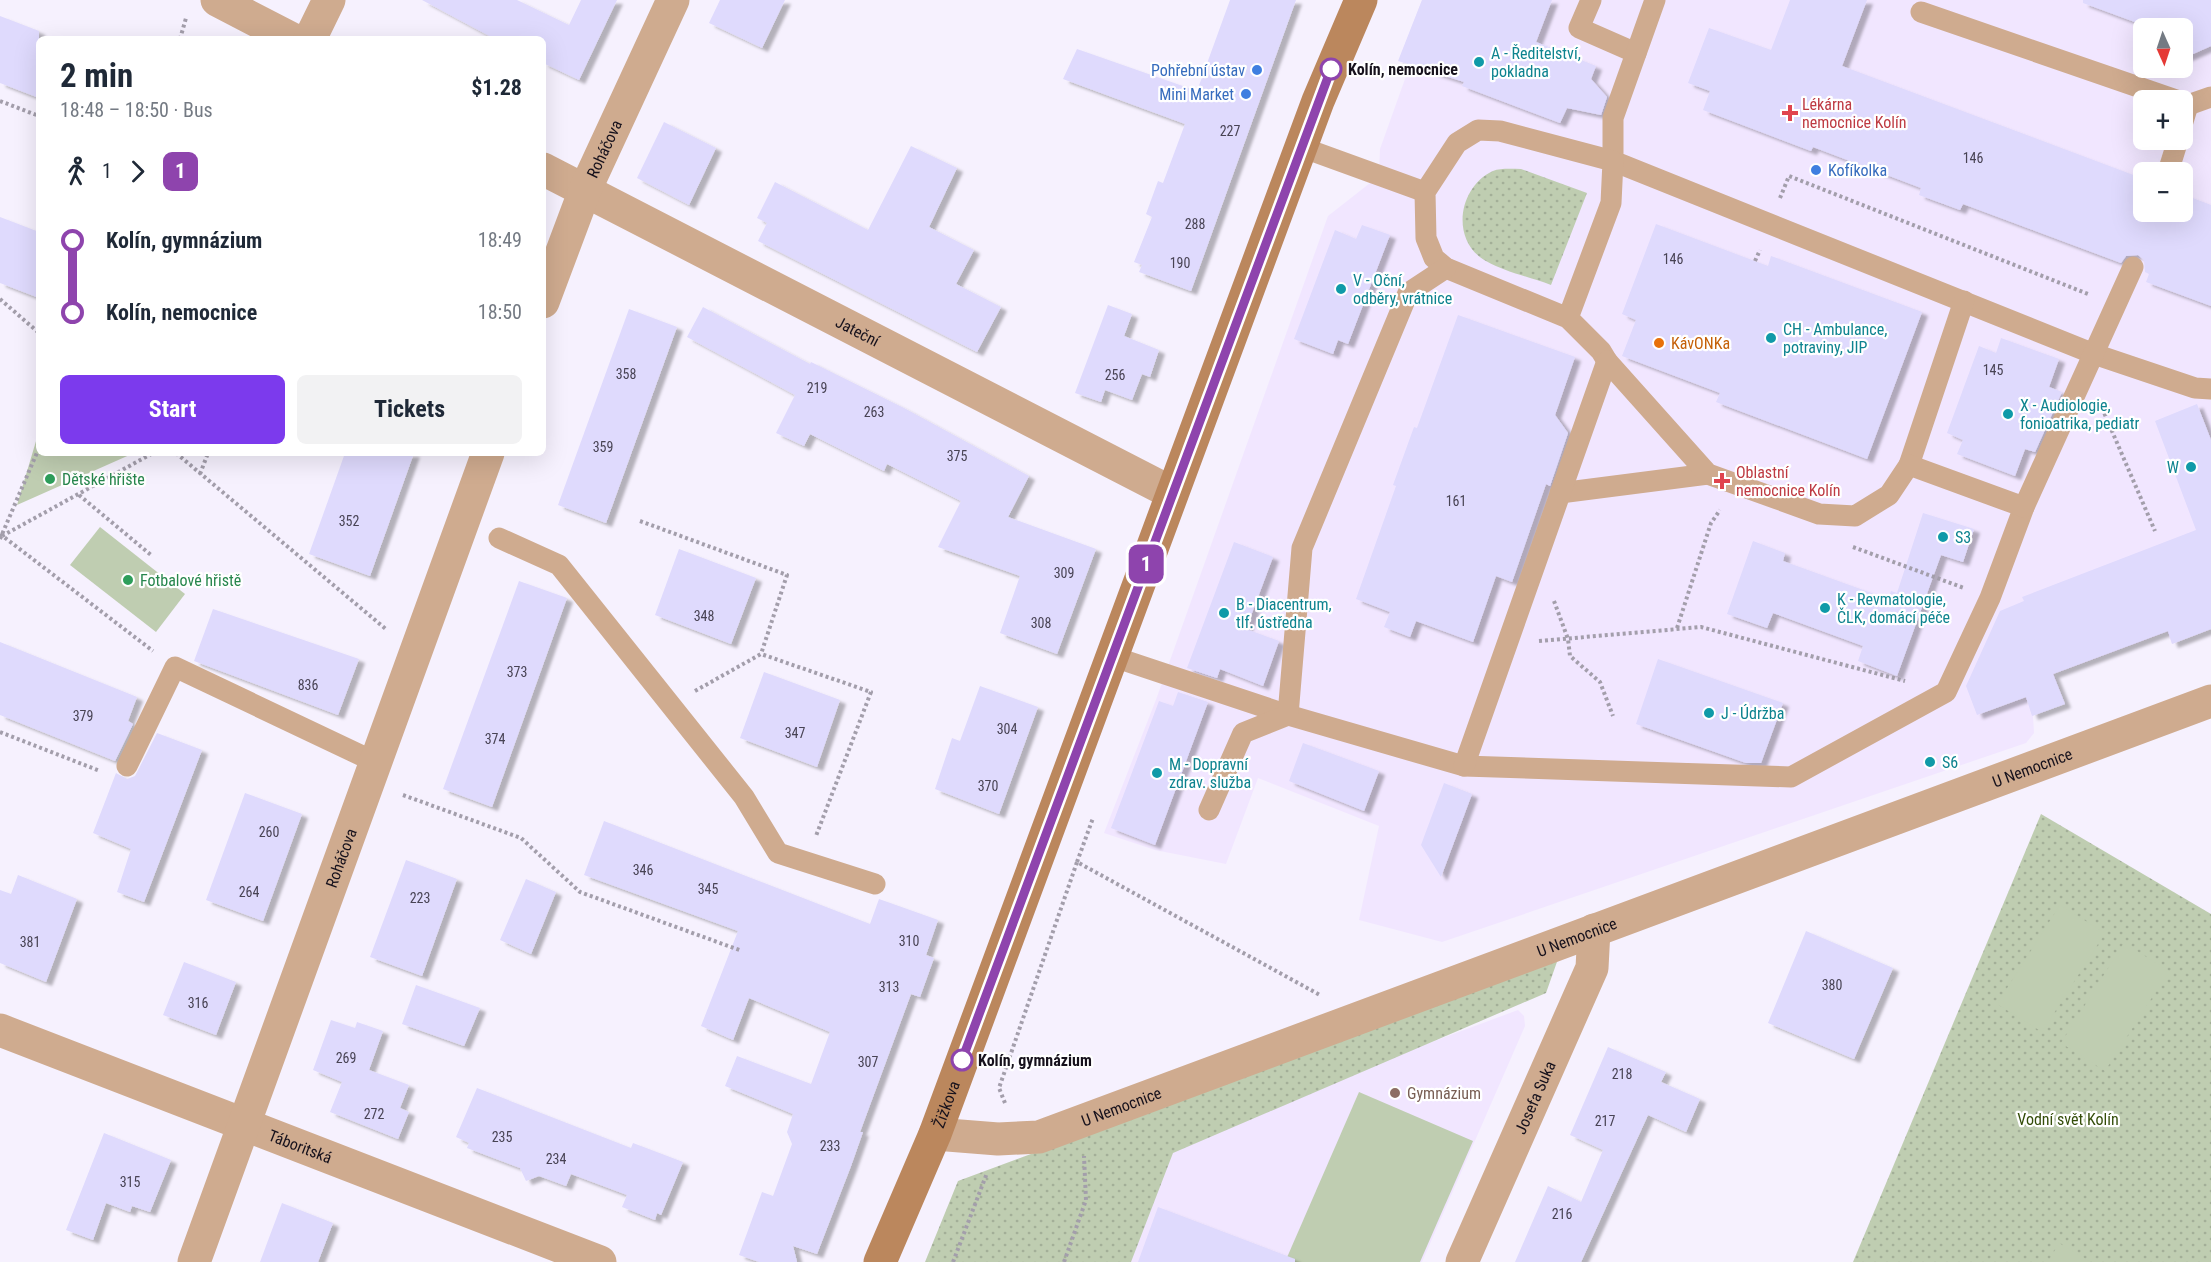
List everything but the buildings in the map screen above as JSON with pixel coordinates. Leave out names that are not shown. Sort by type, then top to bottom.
[{"type":"street","points":[[217,0],[286,36]]},
{"type":"street","points":[[311,36],[329,0]]},
{"type":"street","name":"Roháčova","points":[[546,294],[585,190],[673,0]]},
{"type":"street","name":"Žižkova","points":[[880,1262],[935,1134],[1300,147],[1361,0]]},
{"type":"street","name":"Jateční","points":[[546,170],[1172,492]]},
{"type":"street","name":"Roháčova","points":[[194,1262],[487,456]]},
{"type":"street","name":"U Nemocnice","points":[[935,1134],[998,1139],[1039,1137],[2211,701]]},
{"type":"street","name":"Josefa Suka","points":[[1462,1262],[1592,968],[1594,930]]},
{"type":"street","name":"Táboritská","points":[[0,1030],[600,1262]]},
{"type":"lane","points":[[1591,0],[1579,28],[1636,53]]},
{"type":"lane","points":[[1568,318],[1611,203],[1613,118],[1655,0]]},
{"type":"lane","points":[[1921,12],[2133,90]]},
{"type":"lane","points":[[2193,104],[2211,97]]},
{"type":"lane","points":[[1708,474],[1607,361],[1601,351],[1568,318],[1446,268],[1434,258],[1426,238],[1425,192],[1457,143],[1478,130],[1500,131],[1613,161],[1964,301],[2090,362],[2195,388],[2211,389]]},
{"type":"lane","points":[[1300,147],[1425,192]]},
{"type":"lane","points":[[1112,657],[1288,715],[1464,766],[1791,777],[1946,692],[1990,598],[2024,507],[2133,267]]},
{"type":"lane","points":[[1288,715],[1302,548],[1408,293],[1446,268]]},
{"type":"lane","points":[[1560,494],[1708,474],[1819,514],[1855,516],[1889,495],[1909,465],[1964,301]]},
{"type":"lane","points":[[1464,766],[1607,361]]},
{"type":"lane","points":[[1909,465],[2024,507]]},
{"type":"lane","points":[[499,538],[559,565],[744,797],[778,853],[875,884]]},
{"type":"lane","points":[[127,766],[175,667],[375,762]]},
{"type":"lane","points":[[1209,810],[1243,733],[1288,715]]},
{"type":"path","points":[[181,36],[186,18]]},
{"type":"path","points":[[0,101],[36,115]]},
{"type":"path","points":[[1755,261],[1789,176],[2088,292],[2102,334]]},
{"type":"path","points":[[0,299],[36,330]]},
{"type":"path","points":[[2090,362],[2155,531]]},
{"type":"path","points":[[1,536],[36,455]]},
{"type":"path","points":[[1,536],[148,456]]},
{"type":"path","points":[[179,456],[388,631]]},
{"type":"path","points":[[200,474],[207,456]]},
{"type":"path","points":[[79,495],[151,555]]},
{"type":"path","points":[[1677,628],[1711,523],[1722,507]]},
{"type":"path","points":[[640,521],[787,575],[761,654],[670,706]]},
{"type":"path","points":[[1,536],[175,667]]},
{"type":"path","points":[[1850,545],[1990,598]]},
{"type":"path","points":[[1537,556],[1568,639],[1570,656],[1600,682],[1613,716]]},
{"type":"path","points":[[1507,644],[1701,627],[1946,692]]},
{"type":"path","points":[[761,654],[871,692],[806,862]]},
{"type":"path","points":[[0,732],[104,772],[127,766]]},
{"type":"path","points":[[403,795],[521,838],[580,892],[742,951]]},
{"type":"path","points":[[998,1139],[1008,1110],[999,1088],[1077,862],[1360,1017]]},
{"type":"path","points":[[1064,1262],[1086,1200],[1084,1154]]},
{"type":"path","points":[[953,1262],[981,1192]]},
{"type":"shaded area","name":"Oblastní nemocnice Kolín","points":[[1422,0],[2211,0],[2211,629],[2172,644],[2167,632],[2054,674],[2065,704],[2033,716],[2034,733],[2026,743],[1442,942],[1359,920],[1379,826],[1258,778],[1226,864],[1155,850],[1104,833],[1157,697],[1328,216],[1379,176],[1380,149],[1410,65],[1399,60]]},
{"type":"shaded area","name":"Gymnázium","points":[[1518,1010],[1524,1016],[1525,1026],[1422,1262],[1121,1262],[1114,1160]]},
{"type":"green space","points":[[1521,169],[1587,193],[1551,285],[1486,261],[1467,241],[1463,228],[1466,201],[1472,189],[1481,179],[1496,170]]},
{"type":"green space","name":"Dětské hřište","points":[[36,441],[36,456],[127,456],[17,505]]},
{"type":"green space","name":"Fotbalové hřistě","points":[[100,527],[185,594],[156,632],[70,565]]},
{"type":"green space","name":"Vodní svět Kolín","points":[[2041,814],[2211,914],[2211,1262],[1853,1262]]},
{"type":"green space","points":[[2060,905],[2105,933],[2042,1032],[1997,1004]]},
{"type":"green space","points":[[2124,943],[2169,971],[2105,1071],[2061,1043]]},
{"type":"green space","points":[[1558,959],[1546,993],[1173,1153],[1131,1262],[925,1262],[958,1181]]},
{"type":"green space","points":[[1359,1092],[1473,1141],[1420,1262],[1285,1262]]},
{"type":"green space","points":[[2059,1243],[2091,1262],[2048,1262]]},
{"type":"bus line","name":"1","points":[[962,1060],[1331,69]]},
{"type":"place","name":"A - Ředitelství, pokladna","points":[[1479,62]]},
{"type":"place","name":"Kolín, nemocnice","points":[[1331,69]]},
{"type":"place","name":"Pohřební ústav","points":[[1257,70]]},
{"type":"place","name":"Mini Market","points":[[1246,94]]},
{"type":"place","name":"Lékárna nemocnice Kolín","points":[[1790,113]]},
{"type":"place","name":"Kofíkolka","points":[[1816,170]]},
{"type":"place","name":"V - Oční, odběry, vrátnice","points":[[1341,289]]},
{"type":"place","name":"CH - Ambulance, potraviny, JIP","points":[[1771,338]]},
{"type":"place","name":"KávONKa","points":[[1659,343]]},
{"type":"place","name":"X - Audiologie, fonioatrika, pediatr","points":[[2008,414]]},
{"type":"place","name":"W","points":[[2191,467]]},
{"type":"place","name":"Dětské hřište","points":[[50,479]]},
{"type":"place","name":"Oblastní nemocnice Kolín","points":[[1722,481]]},
{"type":"place","name":"S3","points":[[1943,537]]},
{"type":"place","name":"Fotbalové hřistě","points":[[128,580]]},
{"type":"place","name":"K - Revmatologie, ČLK, domácí péče","points":[[1825,608]]},
{"type":"place","name":"B - Diacentrum, tlf. ústředna","points":[[1224,613]]},
{"type":"place","name":"J - Údržba","points":[[1709,713]]},
{"type":"place","name":"S6","points":[[1930,762]]},
{"type":"place","name":"M - Dopravní zdrav. služba","points":[[1157,773]]},
{"type":"place","name":"Kolín, gymnázium","points":[[962,1060]]},
{"type":"place","name":"Gymnázium","points":[[1395,1093]]}]
